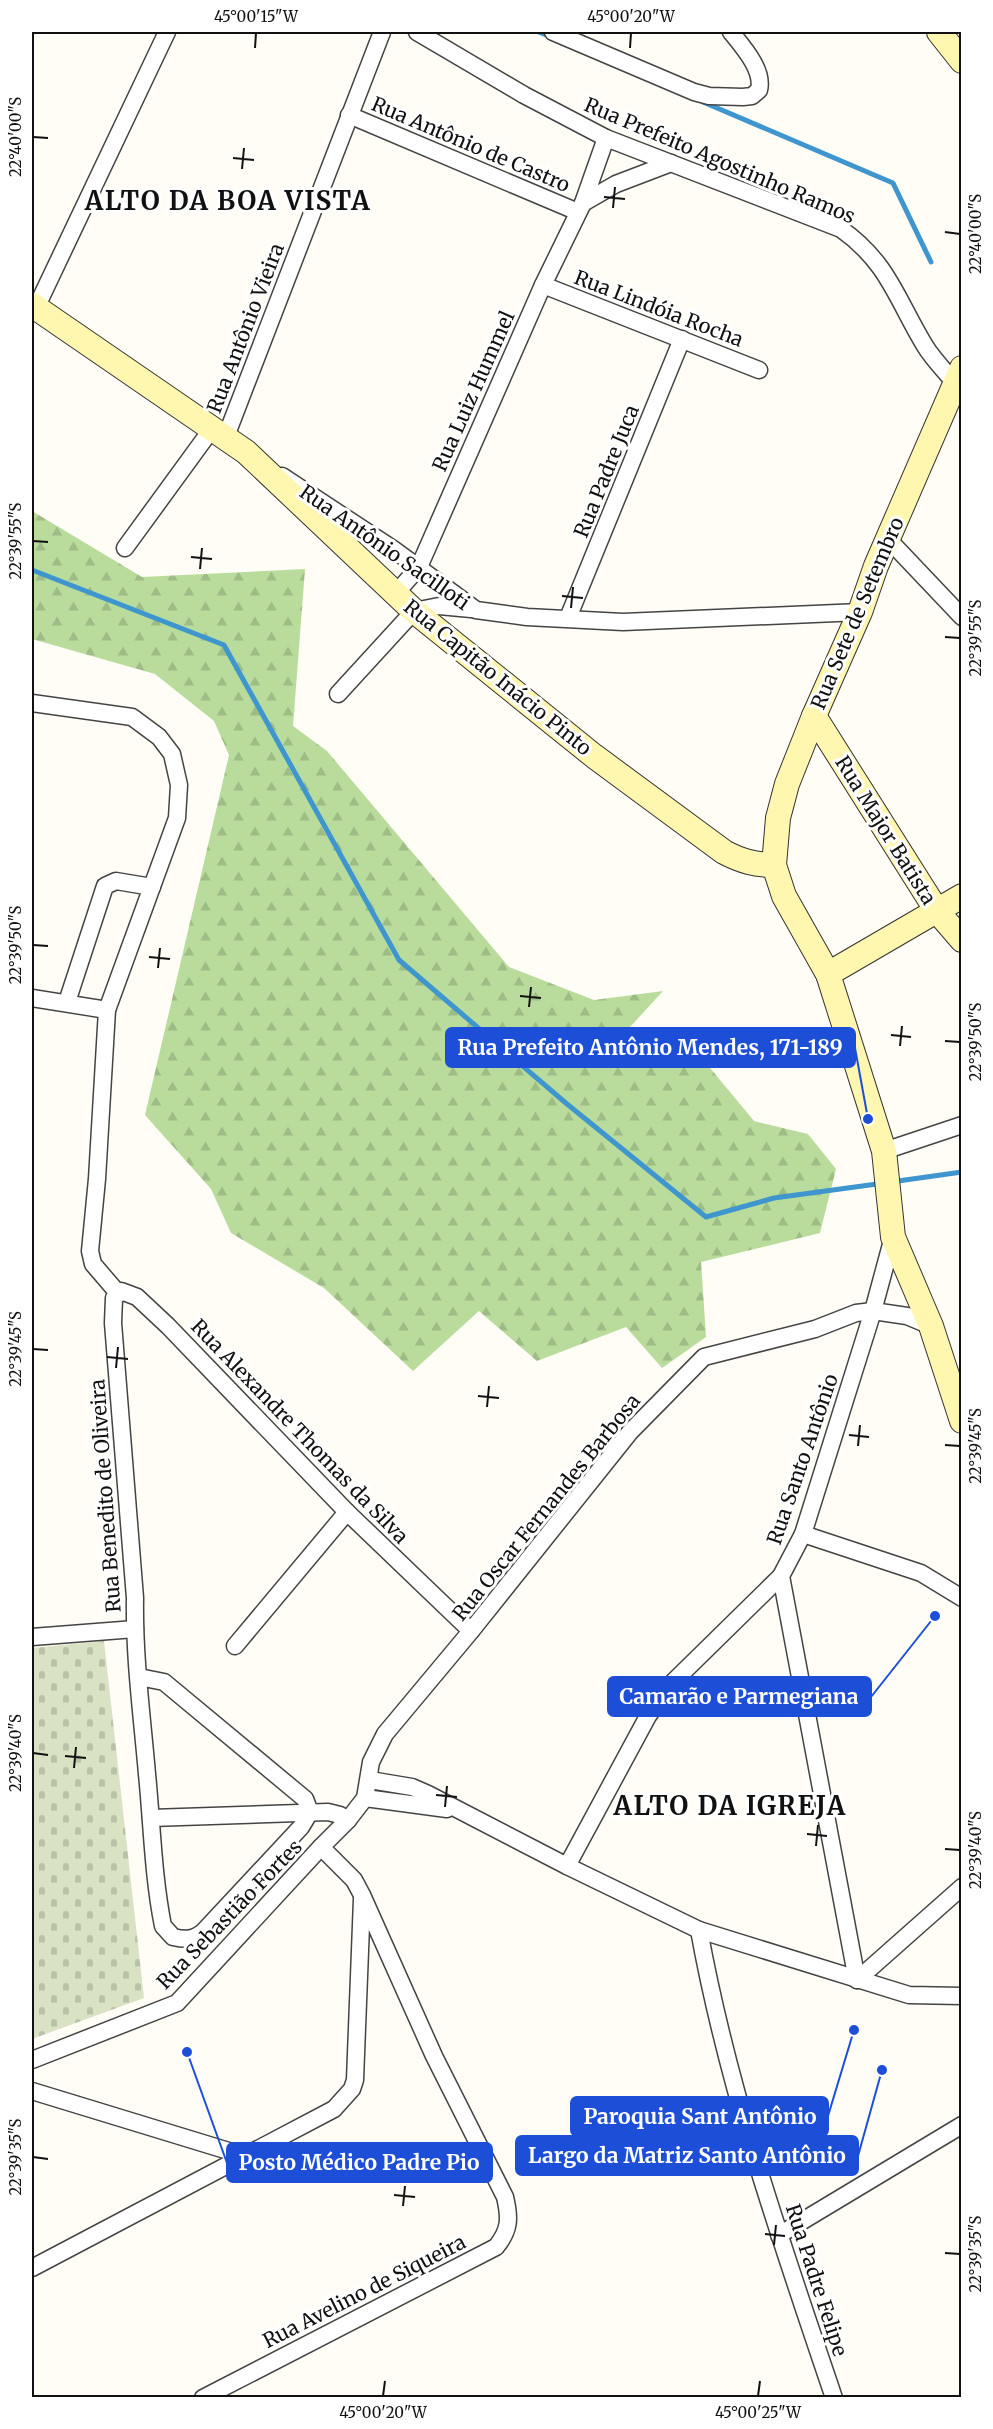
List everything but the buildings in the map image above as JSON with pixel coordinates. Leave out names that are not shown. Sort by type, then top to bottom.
[{"type":"main road","points":[[939,32],[962,61]]},
{"type":"main road","points":[[958,32],[962,36]]},
{"type":"main road","name":"Rua Antônio Sacilloti","points":[[34,306],[246,452]]},
{"type":"main road","name":"Rua Sete de Setembro","points":[[774,865],[776,832],[782,802],[814,716],[860,612],[888,539],[958,375]]},
{"type":"main road","name":"Rua Capitão Inácio Pinto","points":[[246,452],[414,611],[594,756],[699,835],[739,860],[752,864],[774,865]]},
{"type":"main road","name":"Rua Major Batista","points":[[814,716],[936,910],[962,940]]},
{"type":"main road","points":[[774,865],[784,896],[828,974],[884,1151],[893,1237],[931,1326],[962,1421]]},
{"type":"main road","points":[[828,974],[962,896]]},
{"type":"street","points":[[34,306],[166,32]]},
{"type":"street","name":"Rua Antônio Vieira","points":[[125,548],[218,434],[382,32]]},
{"type":"street","name":"Rua Prefeito Agostinho Ramos","points":[[417,32],[524,95],[606,138],[841,229],[860,242],[885,273],[926,347],[958,375]]},
{"type":"street","points":[[553,32],[694,92],[733,97],[756,94],[761,79],[752,61],[731,32]]},
{"type":"street","name":"Rua Antônio de Castro","points":[[349,115],[580,207]]},
{"type":"street","name":"Rua Luiz Hummel","points":[[396,593],[418,567],[580,207],[606,138]]},
{"type":"street","points":[[580,207],[616,184],[671,163]]},
{"type":"street","name":"Rua Lindóia Rocha","points":[[543,285],[759,370]]},
{"type":"street","name":"Rua Padre Juca","points":[[568,618],[682,339]]},
{"type":"street","name":"Rua Antônio Sacilloti","points":[[246,452],[418,567],[476,610],[527,617],[654,621],[860,612]]},
{"type":"street","points":[[888,539],[962,617]]},
{"type":"street","points":[[338,694],[414,611],[446,606],[476,610]]},
{"type":"street","points":[[32,721],[33,704],[132,717],[159,737],[172,754],[179,785],[177,818],[107,1010],[97,1179],[90,1251],[93,1264],[117,1292]]},
{"type":"street","points":[[67,1002],[105,886],[116,881],[152,887]]},
{"type":"street","points":[[32,998],[107,1010]]},
{"type":"street","points":[[884,1151],[962,1125]]},
{"type":"street","name":"Rua Santo Antônio","points":[[857,1980],[782,1576],[803,1534],[873,1311],[893,1237]]},
{"type":"street","name":"Rua Benedito de Oliveira","points":[[117,1292],[114,1298],[113,1323],[135,1599],[135,1629],[151,1818],[163,1926],[173,1937],[188,1940],[197,1937],[302,1827],[310,1812]]},
{"type":"street","name":"Rua Alexandre Thomas da Silva","points":[[117,1292],[137,1297],[168,1326],[347,1512],[471,1631]]},
{"type":"street","name":"Rua Oscar Fernandes Barbosa","points":[[365,1798],[370,1780],[371,1762],[385,1734],[471,1631],[630,1432],[704,1357],[815,1329],[856,1313],[873,1311],[907,1316],[931,1326]]},
{"type":"street","points":[[235,1646],[347,1512]]},
{"type":"street","points":[[803,1534],[921,1573],[962,1599]]},
{"type":"street","points":[[567,1866],[648,1716],[668,1687],[782,1576]]},
{"type":"street","points":[[32,1637],[135,1629]]},
{"type":"street","points":[[139,1677],[164,1682],[305,1799],[310,1812]]},
{"type":"street","points":[[370,1780],[412,1787],[699,1930],[909,1995],[962,1996]]},
{"type":"street","points":[[365,1798],[460,1810]]},
{"type":"street","name":"Rua Sebastião Fortes","points":[[32,2060],[177,2003],[348,1820],[365,1798]]},
{"type":"street","points":[[151,1818],[328,1812],[348,1820]]},
{"type":"street","points":[[32,2268],[334,2109],[352,2090],[357,2057],[362,1895],[349,1874],[321,1847]]},
{"type":"street","points":[[857,1980],[962,1887]]},
{"type":"street","name":"Rua Avelino de Siqueira","points":[[203,2397],[495,2247],[508,2230],[509,2214],[505,2197],[434,2056],[362,1895]]},
{"type":"street","name":"Rua Padre Felipe","points":[[699,1930],[711,1996],[779,2235],[834,2397]]},
{"type":"street","points":[[32,2091],[245,2156]]},
{"type":"street","points":[[779,2235],[962,2125]]},
{"type":"green space","points":[[32,511],[142,577],[305,569],[293,726],[327,751],[509,967],[594,1000],[663,991],[620,1038],[662,1063],[701,1057],[754,1121],[808,1134],[836,1169],[820,1233],[701,1262],[706,1337],[662,1368],[626,1327],[537,1361],[479,1311],[413,1371],[324,1288],[231,1233],[211,1189],[145,1115],[229,755],[214,721],[155,674],[32,639]]},
{"type":"green space","points":[[104,1641],[144,1998],[32,2039],[32,1648]]},
{"type":"waterway","points":[[539,32],[551,37]]},
{"type":"waterway","points":[[703,102],[893,183],[931,262]]},
{"type":"waterway","points":[[32,570],[224,645],[399,960],[567,1104],[706,1217],[774,1198],[877,1184]]},
{"type":"waterway","points":[[898,1181],[962,1172]]},
{"type":"place","name":"Rua Prefeito Antônio Mendes, 171-189","points":[[868,1119]]},
{"type":"place","name":"Camarão e Parmegiana","points":[[935,1616]]},
{"type":"place","name":"Paroquia Sant Antônio","points":[[854,2030]]},
{"type":"place","name":"Posto Médico Padre Pio","points":[[187,2052]]},
{"type":"place","name":"Largo da Matriz Santo Antônio","points":[[882,2070]]},
{"type":"district","name":"ALTO DA BOA VISTA","points":[[228,200]]},
{"type":"district","name":"ALTO DA IGREJA","points":[[730,1805]]}]
